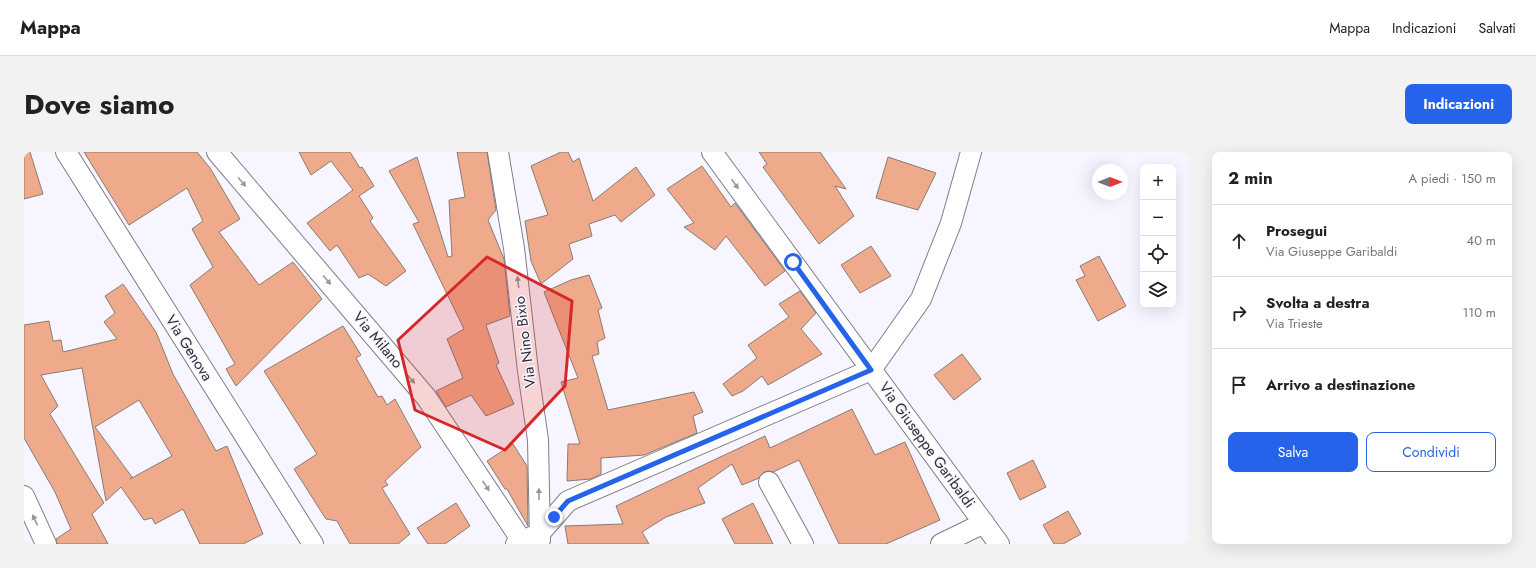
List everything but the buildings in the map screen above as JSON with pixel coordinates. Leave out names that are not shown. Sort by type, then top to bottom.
[{"type":"street","name":"Via Genova","points":[[66,152],[313,544]]},
{"type":"street","name":"Via Milano","points":[[217,152],[426,397],[530,541]]},
{"type":"street","name":"Via Nino Bixio","points":[[498,152],[514,248],[528,371],[538,440],[530,541]]},
{"type":"street","name":"Via Giuseppe Garibaldi","points":[[712,152],[999,544]]},
{"type":"street","points":[[530,541],[568,501],[871,370],[921,299],[951,223],[970,152]]},
{"type":"street","points":[[769,482],[803,544]]},
{"type":"street","points":[[24,496],[46,544]]},
{"type":"street","points":[[941,544],[984,523]]},
{"type":"highlighted area","points":[[487,257],[572,301],[565,386],[505,450],[415,410],[398,340]]},
{"type":"route","points":[[554,517],[568,501],[871,370],[793,262]]}]
